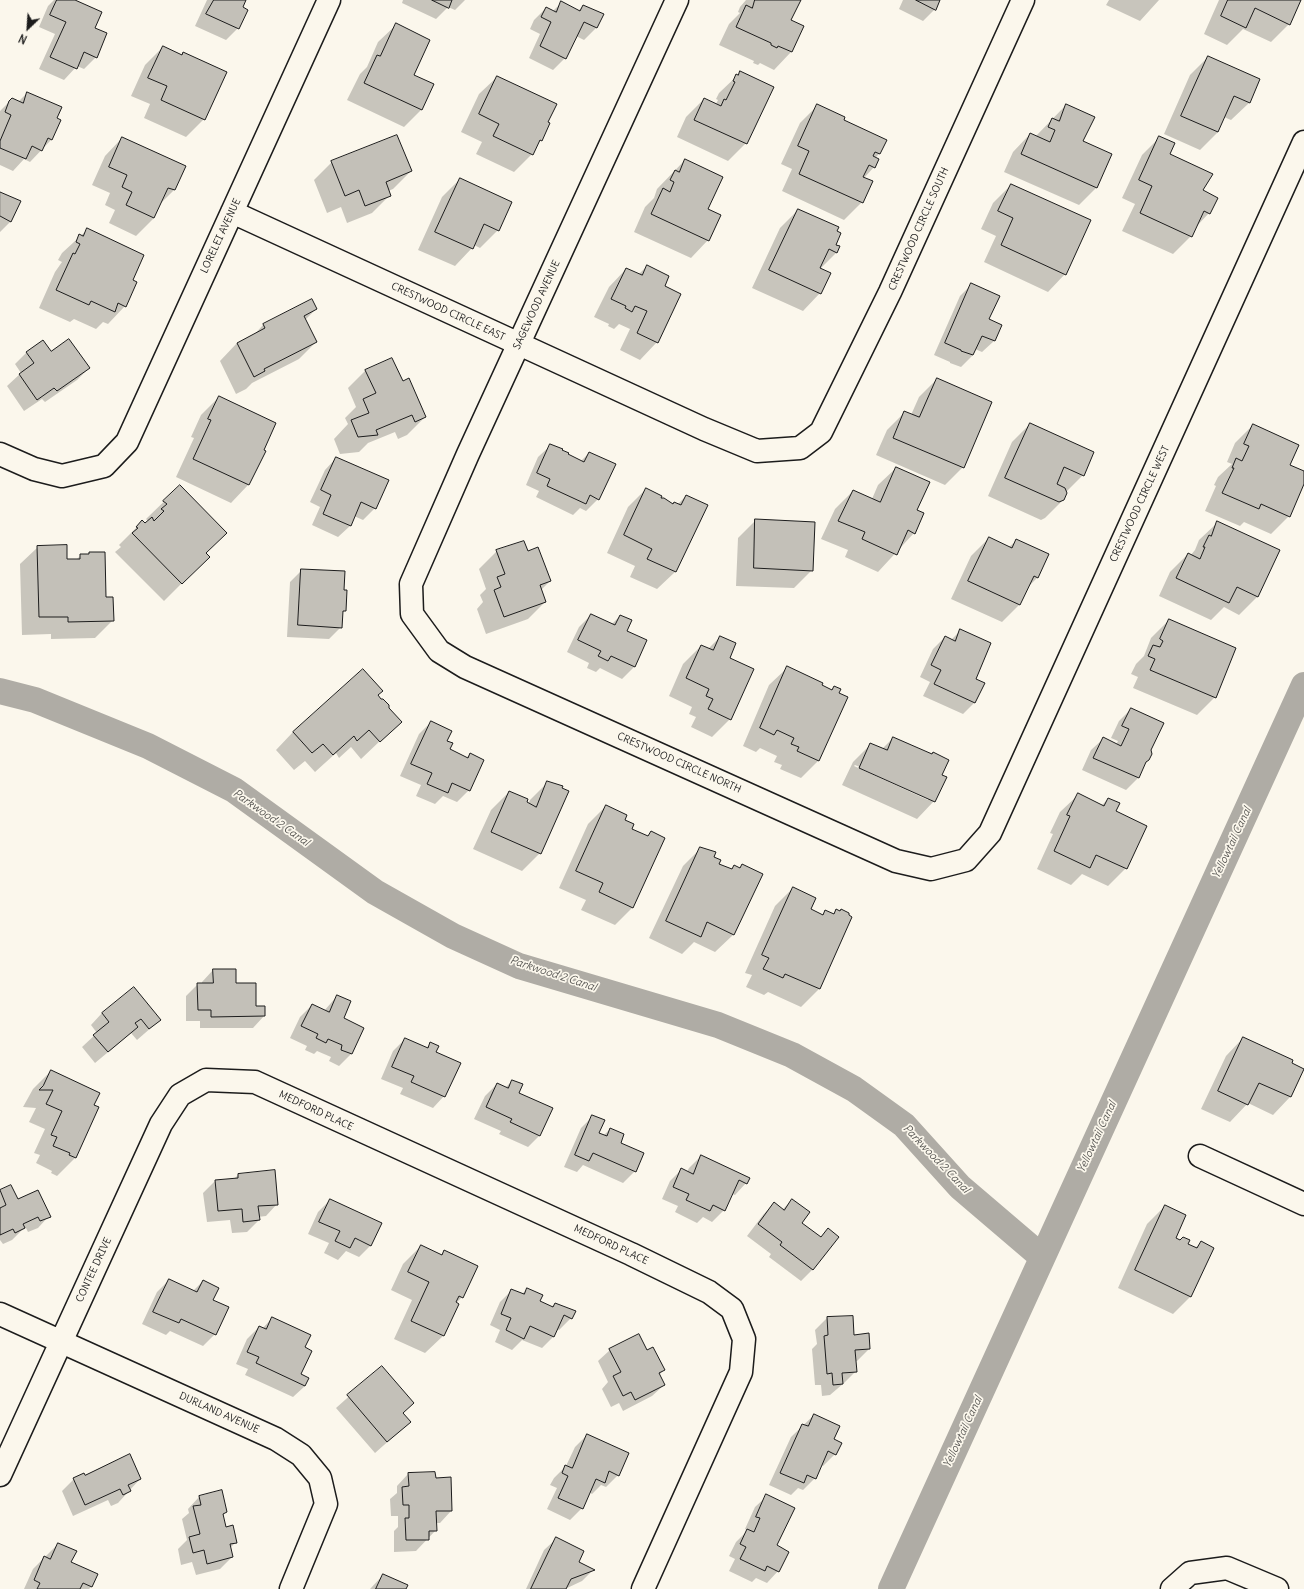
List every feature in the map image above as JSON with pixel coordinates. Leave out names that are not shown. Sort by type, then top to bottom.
[{"type":"street","name":"LORELEI AVENUE","points":[[0,454],[34,469],[62,476],[104,466],[127,442],[329,0]]},
{"type":"street","name":"SAGEWOOD AVENUE","points":[[412,614],[411,584],[468,454],[677,0]]},
{"type":"street","name":"CRESTWOOD CIRCLE SOUTH","points":[[800,448],[821,432],[832,411],[890,292],[1023,0]]},
{"type":"street","name":"CRESTWOOD CIRCLE WEST","points":[[966,860],[990,833],[1304,142]]},
{"type":"street","name":"CRESTWOOD CIRCLE EAST","points":[[232,212],[519,345],[757,452],[800,448]]},
{"type":"street","name":"CRESTWOOD CIRCLE NORTH","points":[[412,614],[439,651],[465,667],[896,861],[931,869],[966,860]]},
{"type":"street","name":"CONTEE DRIVE","points":[[0,1475],[161,1124],[180,1095],[206,1080]]},
{"type":"street","name":"MEDFORD PLACE","points":[[206,1080],[255,1082],[631,1254],[709,1292],[732,1309],[744,1339],[741,1372],[643,1589]]},
{"type":"street","points":[[1200,1156],[1304,1204]]},
{"type":"street","name":"DURLAND AVENUE","points":[[0,1314],[276,1439],[301,1455],[320,1478],[326,1504],[291,1589]]},
{"type":"street","points":[[1172,1589],[1190,1573],[1227,1568],[1277,1589]]},
{"type":"building","points":[[57,0],[75,0],[102,12],[95,28],[107,33],[97,58],[84,52],[77,69],[50,57],[66,22],[50,15]]},
{"type":"building","points":[[214,0],[246,0],[243,7],[248,10],[239,29],[206,14]]},
{"type":"building","points":[[432,0],[452,0],[449,8]]},
{"type":"building","points":[[755,0],[801,0],[791,20],[804,26],[792,52],[778,46],[777,48],[771,45],[771,43],[736,27],[746,5],[752,8]]},
{"type":"building","points":[[916,0],[940,0],[936,10]]},
{"type":"building","points":[[1228,0],[1301,0],[1290,25],[1255,8],[1246,28],[1221,16]]},
{"type":"building","points":[[561,1],[580,11],[583,5],[604,14],[597,28],[584,22],[566,59],[540,46],[551,22],[541,17],[546,7],[556,12]]},
{"type":"building","points":[[396,23],[430,40],[414,75],[434,84],[422,110],[364,83],[377,55],[380,56]]},
{"type":"building","points":[[163,46],[182,55],[183,52],[227,72],[205,120],[161,100],[167,86],[148,78]]},
{"type":"building","points":[[1208,56],[1260,79],[1250,103],[1234,96],[1218,132],[1181,116]]},
{"type":"building","points":[[740,71],[774,87],[747,144],[694,120],[704,98],[721,106],[724,99],[726,100],[735,82],[733,81],[736,74],[738,75]]},
{"type":"building","points":[[497,76],[557,104],[548,122],[550,123],[542,141],[540,140],[533,155],[493,136],[499,124],[479,114]]},
{"type":"building","points":[[27,92],[62,107],[57,118],[61,120],[52,140],[48,138],[42,151],[32,146],[26,159],[0,148],[0,141],[11,115],[5,112],[9,101],[12,98],[23,103]]},
{"type":"building","points":[[817,104],[845,117],[844,120],[887,140],[880,154],[875,152],[873,156],[879,159],[875,168],[869,165],[863,177],[873,181],[863,203],[799,174],[809,151],[798,146]]},
{"type":"building","points":[[1066,104],[1095,117],[1083,141],[1112,154],[1097,188],[1021,154],[1030,133],[1050,142],[1055,130],[1048,127],[1052,118],[1059,121]]},
{"type":"building","points":[[397,135],[412,171],[386,182],[391,196],[365,206],[359,190],[345,196],[331,161]]},
{"type":"building","points":[[1159,136],[1175,143],[1170,154],[1213,174],[1203,190],[1218,198],[1210,214],[1204,211],[1192,237],[1140,213],[1152,186],[1139,180]]},
{"type":"building","points":[[122,137],[186,166],[175,190],[168,188],[154,218],[126,205],[132,192],[122,187],[127,175],[109,167]]},
{"type":"building","points":[[685,159],[723,177],[708,209],[721,215],[709,241],[651,214],[663,188],[670,192],[674,182],[670,180],[675,170],[679,172]]},
{"type":"building","points":[[460,178],[512,202],[499,231],[484,224],[473,249],[435,232]]},
{"type":"building","points":[[1011,184],[1091,220],[1066,275],[1001,245],[1013,218],[998,211]]},
{"type":"building","points":[[0,192],[21,201],[11,222],[0,216]]},
{"type":"building","points":[[798,209],[839,227],[837,231],[841,233],[836,245],[840,246],[837,253],[829,249],[820,268],[831,273],[821,294],[769,270]]},
{"type":"building","points":[[87,228],[144,255],[133,280],[137,282],[126,307],[118,303],[115,312],[91,301],[89,305],[56,290],[73,253],[75,254],[80,244],[76,242],[79,234],[83,236]]},
{"type":"building","points":[[647,265],[669,276],[665,286],[681,294],[658,343],[637,333],[647,311],[635,306],[632,312],[625,308],[626,306],[611,299],[626,268],[642,275]]},
{"type":"building","points":[[971,283],[1000,296],[989,319],[1002,325],[995,341],[982,336],[973,355],[945,343]]},
{"type":"building","points":[[312,299],[317,309],[304,316],[317,342],[264,369],[265,371],[254,377],[237,343],[265,328],[263,324]]},
{"type":"building","points":[[69,339],[90,368],[57,391],[54,388],[37,400],[19,374],[34,363],[26,352],[43,340],[51,351]]},
{"type":"building","points":[[392,358],[403,381],[409,378],[426,417],[415,422],[412,415],[376,430],[378,435],[358,437],[351,420],[369,413],[363,399],[376,393],[365,370]]},
{"type":"building","points":[[937,378],[992,402],[964,468],[893,438],[904,411],[919,417]]},
{"type":"building","points":[[219,396],[276,423],[264,450],[266,451],[249,485],[193,459],[211,420],[208,419]]},
{"type":"building","points":[[1030,423],[1094,452],[1084,476],[1064,467],[1057,484],[1065,488],[1067,493],[1064,500],[1059,502],[1005,478]]},
{"type":"building","points":[[1253,424],[1299,445],[1290,465],[1304,471],[1304,484],[1290,517],[1261,504],[1259,509],[1222,493],[1234,468],[1232,468],[1236,458],[1242,461],[1249,446],[1244,444]]},
{"type":"building","points":[[550,444],[563,449],[562,450],[569,453],[568,454],[584,462],[589,452],[616,464],[599,500],[590,495],[586,504],[547,486],[550,479],[537,473]]},
{"type":"building","points":[[336,457],[389,480],[376,509],[361,502],[351,526],[323,514],[331,495],[321,490]]},
{"type":"building","points":[[896,467],[930,482],[917,510],[924,513],[915,534],[908,530],[897,555],[862,539],[865,532],[838,521],[853,490],[880,502]]},
{"type":"building","points":[[180,485],[227,533],[206,553],[210,557],[182,584],[132,533],[138,528],[136,527],[142,520],[145,523],[152,517],[154,521],[164,511],[161,509],[167,504],[163,501]]},
{"type":"building","points":[[646,488],[662,496],[661,498],[664,498],[673,504],[674,502],[681,505],[686,495],[708,505],[676,572],[647,559],[652,549],[624,535]]},
{"type":"building","points":[[755,519],[815,522],[813,571],[754,568]]},
{"type":"building","points":[[1217,521],[1280,550],[1258,597],[1237,587],[1229,603],[1176,578],[1188,553],[1200,559],[1205,547],[1203,547],[1209,535],[1211,536]]},
{"type":"building","points":[[989,537],[1012,548],[1016,539],[1049,554],[1038,578],[1034,576],[1020,605],[968,581]]},
{"type":"building","points":[[524,541],[528,551],[538,547],[551,581],[540,585],[546,602],[504,617],[494,590],[501,587],[497,577],[505,574],[496,550]]},
{"type":"building","points":[[67,545],[67,559],[80,559],[80,554],[89,554],[89,552],[105,552],[106,597],[113,597],[114,621],[68,622],[68,617],[39,617],[37,546]]},
{"type":"building","points":[[301,569],[345,571],[344,590],[347,590],[346,611],[343,611],[342,628],[298,625]]},
{"type":"building","points":[[591,614],[615,625],[620,615],[632,620],[627,631],[647,640],[635,667],[611,656],[608,661],[598,656],[601,651],[578,640]]},
{"type":"building","points":[[1169,619],[1236,648],[1216,698],[1150,670],[1155,659],[1148,656],[1153,645],[1160,647],[1163,641],[1160,639]]},
{"type":"building","points":[[960,629],[991,643],[976,679],[985,683],[975,703],[934,684],[941,670],[931,665],[945,636],[955,641]]},
{"type":"building","points":[[720,636],[736,643],[730,658],[754,669],[731,720],[708,709],[713,699],[706,696],[709,689],[686,678],[701,645],[713,650]]},
{"type":"building","points":[[787,666],[823,683],[822,685],[832,690],[834,686],[841,689],[839,693],[848,697],[819,761],[797,751],[799,747],[791,744],[794,738],[777,730],[774,735],[760,728]]},
{"type":"building","points":[[363,669],[383,691],[378,695],[389,705],[389,708],[402,722],[380,742],[369,730],[357,741],[354,736],[333,755],[323,744],[312,753],[293,732]]},
{"type":"building","points":[[1131,708],[1164,723],[1151,750],[1152,754],[1146,762],[1139,778],[1093,758],[1103,737],[1121,746],[1129,729],[1122,726]]},
{"type":"building","points":[[431,721],[452,731],[447,741],[453,743],[450,749],[468,758],[470,753],[484,760],[470,791],[452,783],[448,793],[427,784],[432,773],[411,764]]},
{"type":"building","points":[[893,737],[932,754],[933,752],[949,760],[942,775],[947,777],[935,802],[859,768],[870,743],[887,750]]},
{"type":"building","points":[[547,781],[563,786],[562,788],[569,791],[541,854],[491,832],[509,791],[528,799],[527,802],[536,807]]},
{"type":"building","points":[[1078,793],[1104,806],[1108,798],[1120,803],[1116,811],[1147,826],[1127,869],[1096,855],[1090,868],[1054,851],[1070,816],[1067,815]]},
{"type":"building","points":[[606,805],[627,815],[625,820],[634,824],[632,829],[648,836],[651,831],[665,838],[633,908],[599,892],[603,883],[576,871]]},
{"type":"building","points":[[700,847],[716,852],[714,857],[721,860],[719,864],[732,869],[734,865],[740,868],[742,864],[763,874],[734,935],[707,922],[701,937],[666,921]]},
{"type":"building","points":[[793,887],[816,898],[811,909],[823,915],[825,910],[834,914],[836,909],[840,911],[841,909],[849,913],[852,917],[820,989],[785,974],[783,978],[763,969],[769,958],[762,955]]},
{"type":"building","points":[[213,969],[236,969],[236,983],[256,983],[256,1006],[265,1006],[265,1016],[211,1017],[211,1010],[198,1010],[197,983],[213,983]]},
{"type":"building","points":[[134,987],[161,1020],[149,1029],[141,1019],[135,1023],[138,1027],[108,1052],[93,1035],[109,1022],[102,1013]]},
{"type":"building","points":[[337,995],[351,1001],[344,1018],[364,1028],[352,1054],[341,1050],[342,1045],[328,1039],[326,1043],[316,1038],[318,1034],[301,1026],[312,1004],[329,1012]]},
{"type":"building","points":[[1243,1037],[1293,1060],[1292,1063],[1304,1069],[1291,1097],[1259,1083],[1248,1105],[1218,1091]]},
{"type":"building","points":[[405,1038],[428,1048],[430,1042],[439,1046],[436,1052],[461,1063],[445,1097],[411,1082],[414,1076],[392,1067]]},
{"type":"building","points":[[51,1070],[100,1093],[94,1105],[99,1107],[76,1158],[69,1155],[70,1153],[53,1146],[57,1137],[51,1135],[62,1111],[46,1104],[53,1090],[39,1090],[43,1086]]},
{"type":"building","points":[[512,1080],[523,1084],[519,1093],[553,1108],[540,1136],[510,1122],[512,1119],[486,1107],[497,1083],[508,1088]]},
{"type":"building","points":[[592,1115],[605,1120],[599,1133],[607,1136],[610,1128],[624,1134],[621,1143],[644,1153],[636,1172],[593,1153],[589,1161],[575,1155]]},
{"type":"building","points":[[701,1155],[750,1178],[747,1184],[739,1180],[725,1211],[713,1205],[710,1211],[686,1200],[689,1194],[673,1187],[681,1168],[693,1174]]},
{"type":"building","points":[[275,1170],[278,1205],[258,1206],[260,1220],[243,1222],[242,1209],[218,1211],[215,1180],[238,1178],[238,1174]]},
{"type":"building","points":[[11,1185],[18,1199],[38,1190],[51,1217],[40,1221],[38,1217],[23,1224],[25,1228],[15,1233],[13,1229],[0,1235],[0,1208],[6,1205],[0,1190]]},
{"type":"building","points":[[330,1199],[382,1223],[371,1246],[355,1238],[350,1248],[335,1241],[340,1231],[319,1222]]},
{"type":"building","points":[[792,1199],[810,1212],[802,1223],[821,1237],[828,1228],[839,1237],[813,1270],[780,1245],[782,1242],[758,1224],[774,1202],[784,1210]]},
{"type":"building","points":[[1165,1205],[1186,1215],[1176,1238],[1180,1240],[1183,1237],[1190,1240],[1188,1244],[1197,1248],[1201,1241],[1214,1248],[1191,1297],[1135,1270]]},
{"type":"building","points":[[421,1245],[442,1255],[444,1250],[478,1266],[463,1298],[459,1296],[456,1302],[459,1304],[444,1336],[411,1321],[429,1282],[408,1272]]},
{"type":"building","points":[[169,1279],[197,1292],[203,1280],[219,1288],[213,1300],[229,1307],[216,1335],[181,1319],[179,1323],[153,1312]]},
{"type":"building","points":[[527,1288],[543,1295],[540,1301],[553,1307],[555,1303],[576,1311],[572,1319],[564,1315],[554,1337],[530,1326],[524,1339],[506,1330],[511,1318],[501,1314],[511,1289],[524,1294]]},
{"type":"building","points":[[853,1316],[854,1335],[869,1333],[870,1349],[855,1350],[857,1372],[842,1373],[843,1384],[833,1385],[832,1373],[827,1374],[824,1336],[828,1335],[827,1317]]},
{"type":"building","points":[[272,1317],[311,1335],[305,1347],[312,1351],[301,1374],[309,1378],[305,1386],[256,1363],[259,1357],[247,1352],[259,1326],[266,1329]]},
{"type":"building","points":[[639,1334],[647,1350],[653,1347],[665,1370],[659,1373],[665,1385],[635,1400],[631,1392],[623,1396],[613,1376],[621,1372],[609,1349]]},
{"type":"building","points":[[382,1366],[414,1403],[403,1413],[411,1422],[387,1442],[347,1395]]},
{"type":"building","points":[[814,1414],[840,1426],[834,1439],[842,1443],[836,1455],[828,1451],[816,1479],[807,1475],[804,1483],[780,1473],[802,1424],[808,1426]]},
{"type":"building","points":[[587,1434],[629,1453],[619,1476],[609,1471],[605,1483],[596,1479],[583,1509],[558,1498],[568,1476],[562,1473],[565,1465],[572,1468]]},
{"type":"building","points":[[130,1454],[141,1479],[128,1485],[131,1491],[123,1495],[120,1489],[85,1505],[73,1478],[84,1473],[85,1475]]},
{"type":"building","points":[[435,1472],[436,1478],[451,1477],[452,1511],[436,1511],[437,1531],[429,1531],[429,1540],[406,1540],[405,1518],[409,1518],[409,1505],[403,1505],[402,1487],[409,1486],[408,1473]]},
{"type":"building","points":[[222,1490],[227,1512],[223,1514],[226,1527],[233,1525],[237,1543],[230,1544],[233,1557],[207,1564],[204,1550],[193,1553],[189,1537],[200,1534],[193,1506],[201,1505],[199,1496]]},
{"type":"building","points":[[766,1494],[795,1508],[777,1545],[789,1552],[779,1572],[767,1566],[765,1571],[740,1559],[746,1547],[740,1544],[747,1529],[754,1532],[760,1518],[756,1517]]},
{"type":"building","points":[[556,1537],[584,1551],[579,1562],[595,1570],[571,1579],[566,1589],[531,1589]]},
{"type":"building","points":[[58,1543],[77,1551],[71,1562],[98,1574],[92,1587],[83,1583],[80,1589],[37,1589],[40,1583],[34,1580],[44,1556],[50,1559]]},
{"type":"building","points":[[383,1574],[408,1585],[406,1589],[376,1589]]},
{"type":"waterway","name":"Yellowtail Canal","points":[[891,1589],[1304,685]]},
{"type":"waterway","name":"Parkwood 2 Canal","points":[[0,691],[35,700],[148,746],[234,790],[375,892],[453,936],[519,966],[718,1025],[792,1055],[854,1089],[904,1125],[960,1187],[1042,1257]]}]
